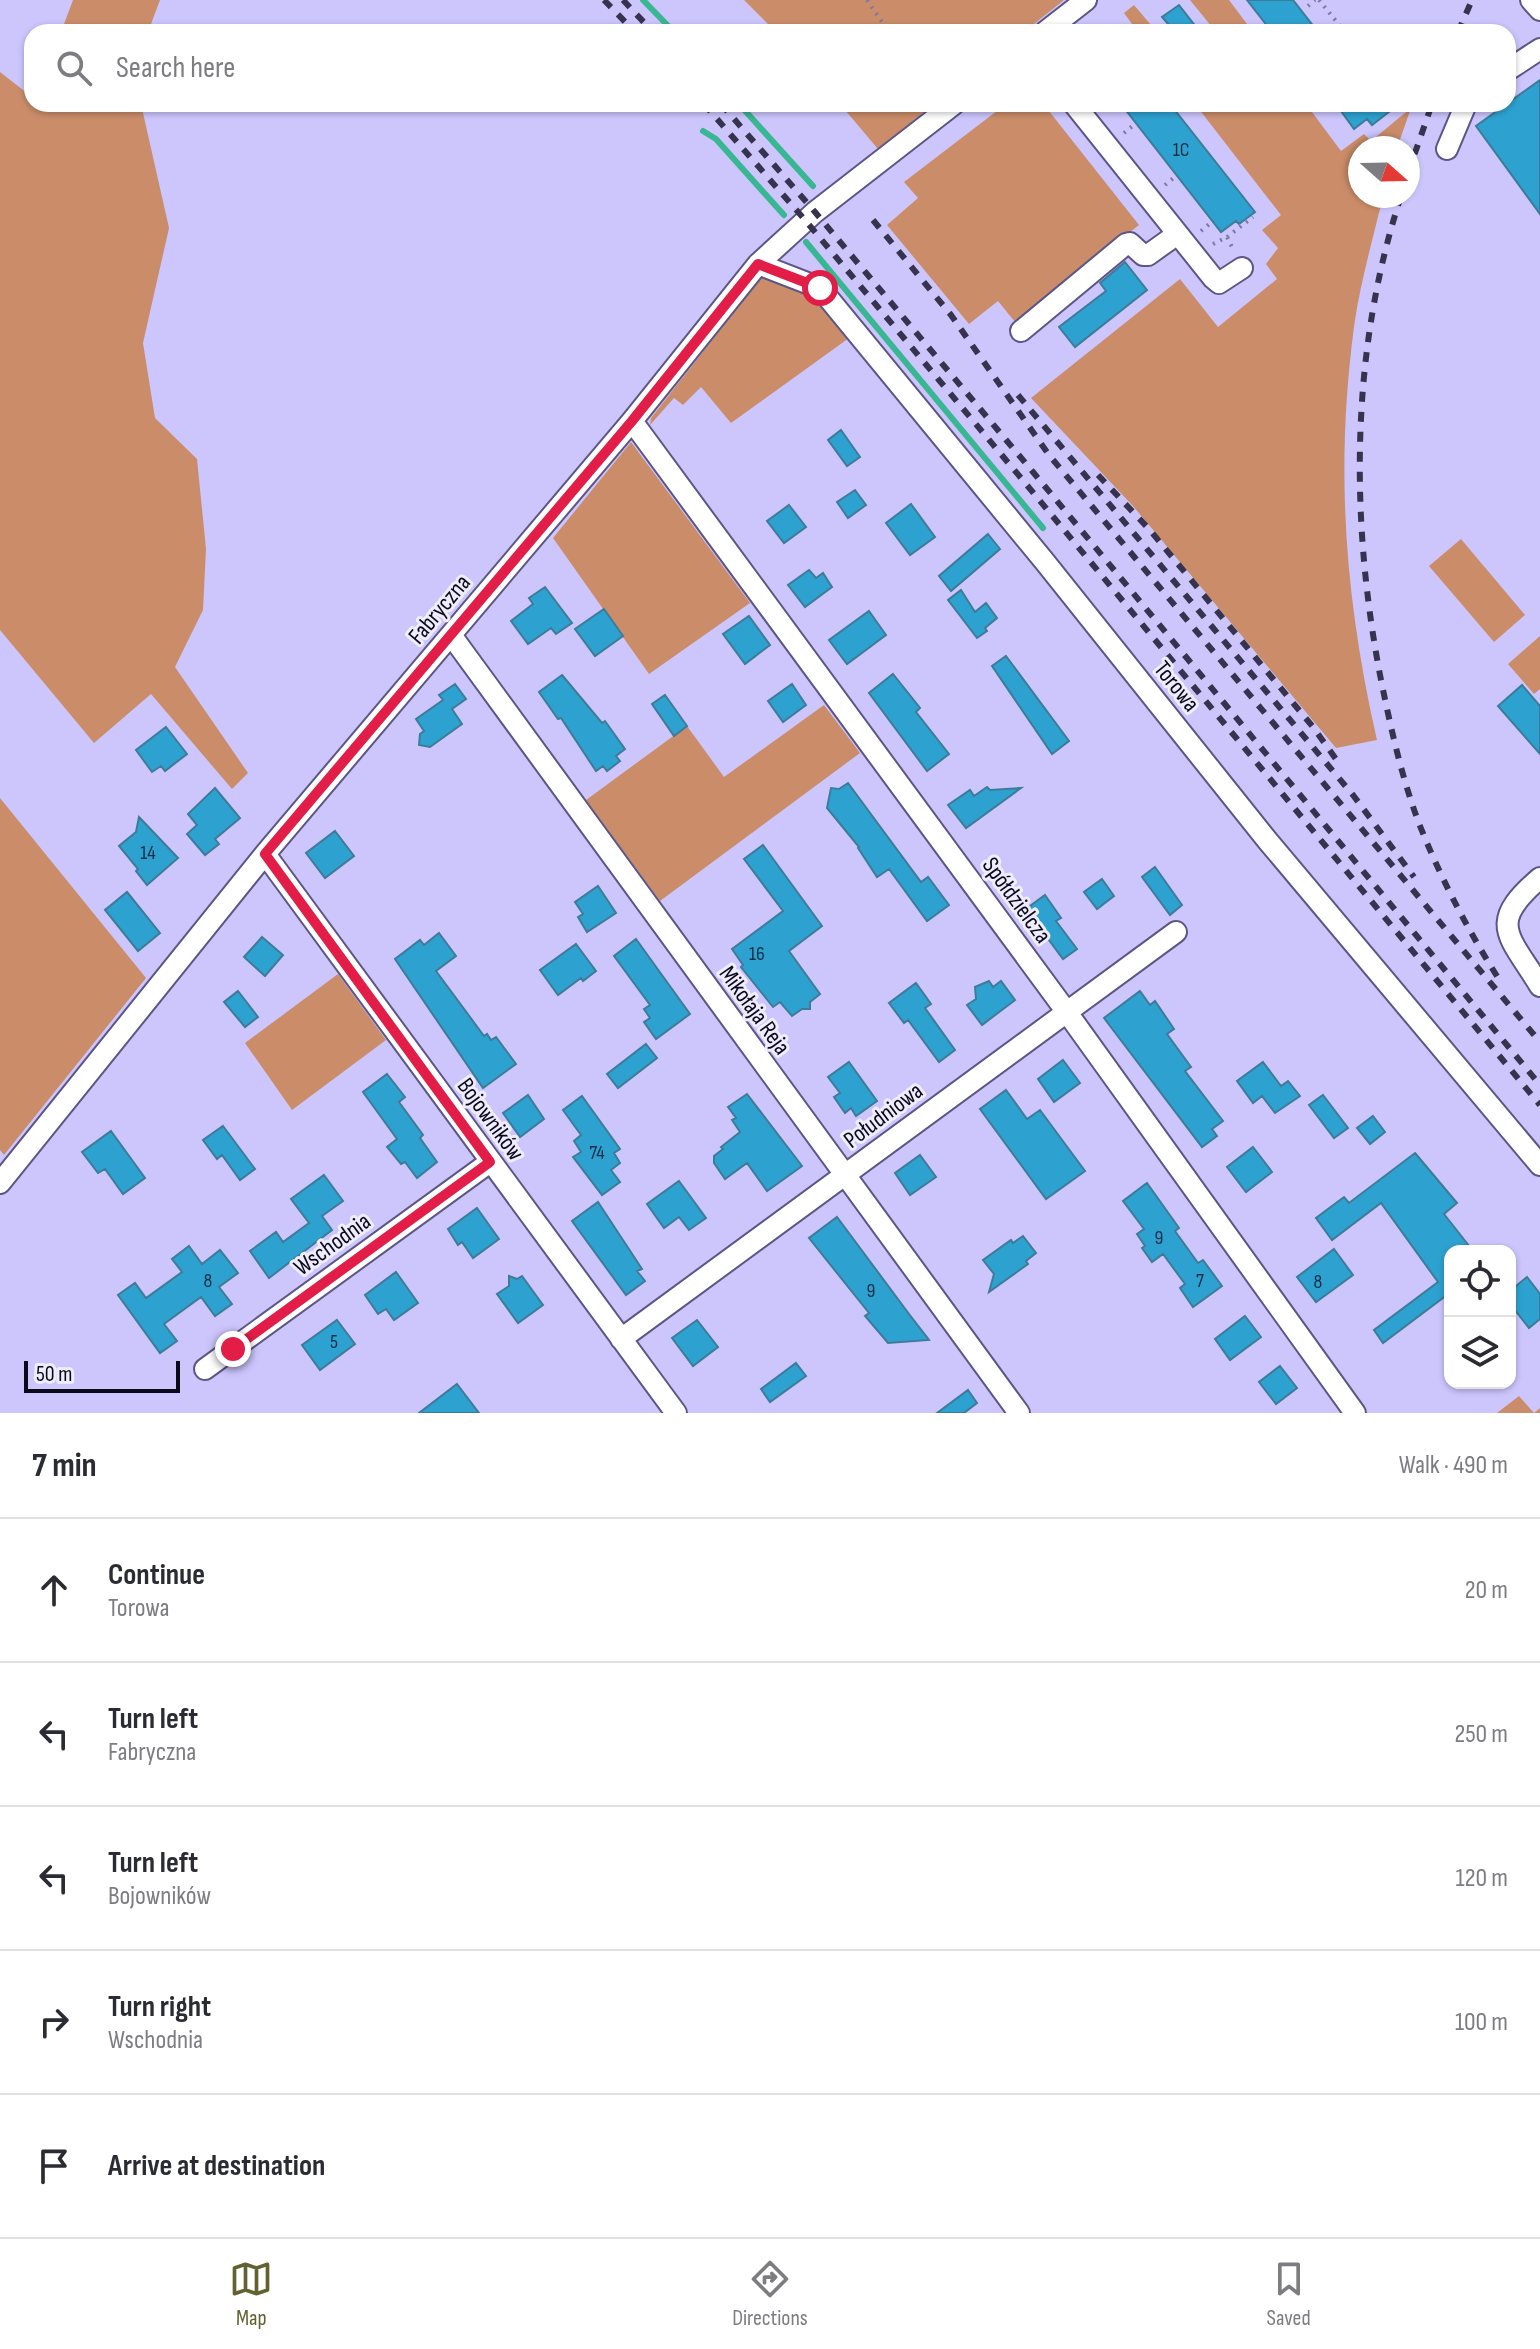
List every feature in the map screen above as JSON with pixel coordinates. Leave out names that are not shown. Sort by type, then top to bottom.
[{"type":"street","points":[[1055,24],[1086,0]]},
{"type":"street","points":[[1531,0],[1540,10]]},
{"type":"street","points":[[1516,65],[1540,49]]},
{"type":"street","name":"Fabryczna","points":[[0,1183],[265,854],[632,421],[758,264],[805,220],[944,112]]},
{"type":"street","points":[[1080,112],[1176,235],[1219,283],[1242,268]]},
{"type":"street","points":[[1447,149],[1463,112]]},
{"type":"street","points":[[1021,331],[1126,244],[1130,243],[1143,255],[1148,255],[1176,235]]},
{"type":"street","name":"Torowa","points":[[758,264],[820,288],[1267,840],[1540,1165]]},
{"type":"street","name":"Spółdzielcza","points":[[632,421],[1066,1011],[1355,1413]]},
{"type":"street","name":"Mikołaja Reja","points":[[451,635],[1019,1413]]},
{"type":"street","name":"Bojowników","points":[[265,854],[676,1413]]},
{"type":"street","points":[[1540,878],[1513,904],[1507,915],[1506,929],[1540,986]]},
{"type":"street","name":"Południowa","points":[[621,1339],[1176,932]]},
{"type":"street","name":"Wschodnia","points":[[205,1369],[490,1162]]},
{"type":"path","points":[[867,0],[884,24]]},
{"type":"path","points":[[1308,6],[1317,0],[1338,24]]},
{"type":"path","points":[[1122,135],[1136,123]]},
{"type":"path","points":[[1165,185],[1177,175]]},
{"type":"path","points":[[1227,237],[1253,217]]},
{"type":"path","points":[[1201,231],[1213,221]]},
{"type":"shaded area","points":[[73,0],[160,0],[151,24],[64,24]]},
{"type":"shaded area","points":[[744,0],[1064,0],[1034,24],[768,24]]},
{"type":"shaded area","points":[[1190,0],[1229,0],[1247,24],[1210,24]]},
{"type":"shaded area","points":[[1134,5],[1150,24],[1132,24],[1124,13]]},
{"type":"shaded area","points":[[0,72],[24,91],[24,112],[143,112],[169,228],[143,343],[155,418],[197,459],[206,549],[203,610],[175,667],[248,773],[232,789],[151,694],[94,743],[0,630]]},
{"type":"shaded area","points":[[847,112],[924,112],[878,149]]},
{"type":"shaded area","points":[[996,112],[1050,112],[1139,225],[1015,322],[998,301],[969,324],[887,225],[918,198],[904,182]]},
{"type":"shaded area","points":[[1201,112],[1312,112],[1341,151],[1348,146],[1348,208],[1380,208],[1354,327],[1348,380],[1344,484],[1357,636],[1377,740],[1336,748],[1133,506],[1031,398],[1180,279],[1218,327],[1277,279],[1266,264],[1278,248],[1262,230],[1281,215]]},
{"type":"shaded area","points":[[1406,112],[1410,112],[1401,136],[1377,136]]},
{"type":"shaded area","points":[[761,278],[790,283],[801,289],[822,306],[849,338],[731,423],[701,387],[683,405],[674,398],[650,425],[651,418]]},
{"type":"shaded area","points":[[631,442],[750,603],[649,674],[553,538]]},
{"type":"shaded area","points":[[1461,539],[1525,615],[1494,642],[1429,566]]},
{"type":"shaded area","points":[[1540,636],[1540,689],[1534,694],[1508,664]]},
{"type":"shaded area","points":[[824,705],[860,753],[660,901],[586,800],[687,726],[724,777]]},
{"type":"shaded area","points":[[0,798],[146,978],[4,1155],[0,1150]]},
{"type":"shaded area","points":[[338,974],[386,1040],[292,1110],[245,1043]]},
{"type":"shaded area","points":[[1519,1396],[1534,1413],[1497,1413]]},
{"type":"building","points":[[1247,0],[1293,0],[1312,24],[1266,24]]},
{"type":"building","points":[[1179,5],[1194,24],[1168,24],[1162,17]]},
{"type":"building","points":[[1540,80],[1540,214],[1476,126],[1495,112],[1516,112],[1516,97]]},
{"type":"building","points":[[1127,112],[1176,112],[1255,212],[1221,232]]},
{"type":"building","points":[[1342,112],[1389,112],[1372,125],[1367,119],[1354,129]]},
{"type":"building","points":[[1125,262],[1147,290],[1075,347],[1059,327],[1106,291],[1100,283]]},
{"type":"building","points":[[841,430],[860,457],[847,466],[828,440]]},
{"type":"building","points":[[855,490],[866,505],[848,518],[837,502]]},
{"type":"building","points":[[911,504],[935,537],[910,555],[886,523]]},
{"type":"building","points":[[789,505],[806,527],[784,543],[767,521]]},
{"type":"building","points":[[988,534],[1000,549],[951,591],[939,576]]},
{"type":"building","points":[[809,570],[816,578],[823,573],[832,587],[805,607],[788,585]]},
{"type":"building","points":[[545,587],[572,623],[556,634],[551,628],[528,644],[511,621],[533,604],[529,598]]},
{"type":"building","points":[[961,590],[975,612],[986,603],[997,618],[977,638],[948,600]]},
{"type":"building","points":[[604,609],[623,636],[595,656],[575,629]]},
{"type":"building","points":[[869,611],[886,635],[847,664],[829,640]]},
{"type":"building","points":[[749,616],[770,645],[745,664],[723,634]]},
{"type":"building","points":[[1006,656],[1069,741],[1052,754],[992,666]]},
{"type":"building","points":[[893,674],[920,708],[916,712],[949,754],[927,771],[869,693]]},
{"type":"building","points":[[562,675],[602,723],[605,721],[625,749],[616,756],[620,761],[607,771],[603,766],[596,771],[561,718],[558,719],[539,692]]},
{"type":"building","points":[[455,684],[466,699],[452,709],[462,724],[430,747],[419,745],[420,734],[424,731],[416,719],[443,700],[439,695]]},
{"type":"building","points":[[792,684],[806,705],[783,722],[768,701]]},
{"type":"building","points":[[1522,685],[1540,706],[1540,754],[1498,706]]},
{"type":"building","points":[[665,695],[687,726],[674,736],[652,704]]},
{"type":"building","points":[[166,727],[187,754],[165,771],[161,766],[152,772],[136,750]]},
{"type":"building","points":[[848,783],[921,882],[928,877],[949,905],[927,921],[889,869],[877,877],[859,847],[827,808],[831,788],[839,789]]},
{"type":"building","points":[[987,787],[990,790],[1021,788],[966,828],[948,805],[970,790],[974,796]]},
{"type":"building","points":[[215,788],[240,818],[215,839],[219,844],[205,855],[187,834],[197,825],[188,814]]},
{"type":"building","points":[[139,817],[178,858],[147,885],[119,846],[136,832]]},
{"type":"building","points":[[335,831],[354,856],[325,878],[306,853]]},
{"type":"building","points":[[763,845],[822,926],[789,951],[820,994],[810,1002],[810,1009],[802,1009],[792,1016],[780,1002],[773,1007],[741,967],[743,965],[732,949],[783,911],[744,859]]},
{"type":"building","points":[[1155,867],[1182,905],[1170,915],[1142,877]]},
{"type":"building","points":[[1102,879],[1114,896],[1097,909],[1084,892]]},
{"type":"building","points":[[598,886],[616,913],[587,932],[578,917],[583,914],[575,902]]},
{"type":"building","points":[[127,892],[160,933],[138,951],[105,910]]},
{"type":"building","points":[[1045,895],[1061,918],[1056,921],[1077,949],[1063,959],[1026,909]]},
{"type":"building","points":[[439,933],[456,956],[436,971],[484,1036],[487,1034],[491,1040],[496,1037],[516,1064],[483,1088],[395,959],[420,940],[424,945]]},
{"type":"building","points":[[262,937],[283,955],[265,976],[244,957]]},
{"type":"building","points":[[636,939],[690,1014],[656,1039],[644,1022],[650,1018],[644,1009],[650,1005],[614,956]]},
{"type":"building","points":[[576,944],[596,971],[558,995],[540,970]]},
{"type":"building","points":[[989,981],[993,987],[1001,981],[1015,1000],[982,1025],[967,1005],[976,999],[975,987]]},
{"type":"building","points":[[916,983],[931,1004],[925,1008],[955,1050],[939,1062],[908,1020],[904,1023],[889,1003]]},
{"type":"building","points":[[238,991],[258,1017],[245,1027],[224,1002]]},
{"type":"building","points":[[1140,991],[1150,1005],[1155,1001],[1174,1029],[1167,1034],[1191,1067],[1185,1071],[1223,1121],[1212,1129],[1217,1136],[1202,1147],[1104,1018]]},
{"type":"building","points":[[646,1044],[657,1058],[618,1088],[607,1074]]},
{"type":"building","points":[[1063,1060],[1080,1083],[1054,1102],[1038,1079]]},
{"type":"building","points":[[849,1062],[877,1101],[856,1116],[851,1108],[845,1113],[834,1097],[840,1093],[828,1077]]},
{"type":"building","points":[[1263,1062],[1281,1086],[1288,1081],[1300,1096],[1275,1113],[1262,1096],[1253,1103],[1237,1081]]},
{"type":"building","points":[[387,1074],[405,1097],[399,1102],[423,1135],[420,1138],[437,1162],[417,1178],[405,1162],[401,1164],[387,1147],[397,1139],[363,1092]]},
{"type":"building","points":[[1006,1090],[1027,1119],[1040,1110],[1085,1171],[1046,1199],[980,1109]]},
{"type":"building","points":[[747,1094],[802,1166],[767,1191],[747,1163],[725,1179],[714,1163],[714,1156],[723,1149],[721,1147],[740,1132],[732,1120],[736,1118],[728,1107]]},
{"type":"building","points":[[528,1095],[544,1119],[520,1137],[503,1113]]},
{"type":"building","points":[[1323,1095],[1348,1128],[1334,1138],[1309,1105]]},
{"type":"building","points":[[582,1096],[620,1149],[614,1153],[620,1163],[611,1170],[620,1182],[602,1195],[573,1157],[581,1152],[574,1141],[581,1135],[563,1110]]},
{"type":"building","points":[[1373,1116],[1385,1132],[1370,1144],[1357,1128]]},
{"type":"building","points":[[223,1126],[255,1169],[240,1180],[222,1155],[217,1159],[203,1140]]},
{"type":"building","points":[[111,1131],[145,1178],[123,1194],[105,1169],[98,1173],[82,1152]]},
{"type":"building","points":[[1253,1147],[1272,1172],[1246,1192],[1227,1167]]},
{"type":"building","points":[[1415,1153],[1457,1203],[1444,1214],[1468,1245],[1444,1245],[1444,1297],[1383,1343],[1374,1330],[1438,1282],[1381,1203],[1332,1240],[1316,1218],[1344,1197],[1349,1203]]},
{"type":"building","points":[[920,1155],[936,1177],[910,1195],[895,1173]]},
{"type":"building","points":[[324,1175],[343,1201],[322,1216],[332,1230],[269,1278],[250,1251],[276,1232],[283,1242],[309,1223],[291,1199]]},
{"type":"building","points":[[679,1181],[706,1218],[689,1230],[679,1217],[664,1228],[647,1204]]},
{"type":"building","points":[[1147,1183],[1179,1228],[1175,1231],[1198,1263],[1203,1260],[1222,1286],[1193,1307],[1180,1288],[1185,1284],[1163,1254],[1152,1262],[1142,1248],[1145,1246],[1137,1234],[1144,1229],[1123,1201]]},
{"type":"building","points":[[598,1202],[642,1269],[637,1271],[645,1281],[626,1295],[572,1221]]},
{"type":"building","points":[[477,1208],[499,1239],[473,1258],[462,1242],[458,1245],[448,1229]]},
{"type":"building","points":[[837,1217],[929,1340],[888,1343],[865,1316],[869,1313],[809,1238]]},
{"type":"building","points":[[1023,1236],[1036,1253],[1026,1261],[1028,1264],[989,1292],[994,1274],[983,1260],[1011,1240],[1013,1243]]},
{"type":"building","points":[[189,1246],[202,1264],[220,1250],[238,1273],[219,1287],[232,1304],[215,1316],[201,1297],[164,1324],[177,1341],[160,1353],[118,1295],[135,1283],[146,1298],[182,1272],[172,1259]]},
{"type":"building","points":[[1334,1249],[1353,1275],[1316,1302],[1297,1277]]},
{"type":"building","points":[[396,1272],[418,1303],[394,1320],[386,1309],[378,1314],[365,1295]]},
{"type":"building","points":[[509,1276],[517,1279],[522,1276],[543,1305],[518,1323],[497,1294],[509,1286]]},
{"type":"building","points":[[1527,1277],[1540,1294],[1540,1319],[1529,1328],[1516,1312],[1516,1286]]},
{"type":"building","points":[[1245,1316],[1261,1337],[1230,1360],[1215,1339]]},
{"type":"building","points":[[337,1320],[355,1344],[320,1370],[302,1345]]},
{"type":"building","points":[[697,1320],[718,1347],[693,1366],[672,1338]]},
{"type":"building","points":[[796,1363],[806,1376],[770,1402],[761,1389]]},
{"type":"building","points":[[1280,1366],[1297,1388],[1276,1404],[1259,1382]]},
{"type":"building","points":[[457,1384],[479,1413],[419,1413]]},
{"type":"building","points":[[968,1390],[977,1403],[964,1413],[937,1413]]},
{"type":"waterway","points":[[643,0],[666,24]]},
{"type":"waterway","points":[[746,112],[813,186]]},
{"type":"waterway","points":[[703,131],[716,139],[784,215]]},
{"type":"waterway","points":[[806,242],[1043,528]]},
{"type":"railway","points":[[604,0],[627,24]]},
{"type":"railway","points":[[623,0],[646,24]]},
{"type":"railway","points":[[1462,24],[1472,0]]},
{"type":"railway","points":[[711,112],[1026,484],[1540,1105]]},
{"type":"railway","points":[[728,112],[1033,472],[1540,1085]]},
{"type":"railway","points":[[1420,138],[1429,112]]},
{"type":"railway","points":[[1398,208],[1372,315],[1360,437],[1360,498],[1371,620],[1389,717],[1414,808],[1447,886],[1500,981]]},
{"type":"railway","points":[[873,220],[951,315],[1049,455],[1540,1042]]},
{"type":"railway","points":[[1018,395],[1353,795],[1414,877]]},
{"type":"railway","points":[[1098,475],[1149,529],[1313,727],[1341,766]]},
{"type":"route","points":[[233,1349],[490,1162],[265,854],[632,421],[758,264],[820,288]]}]
